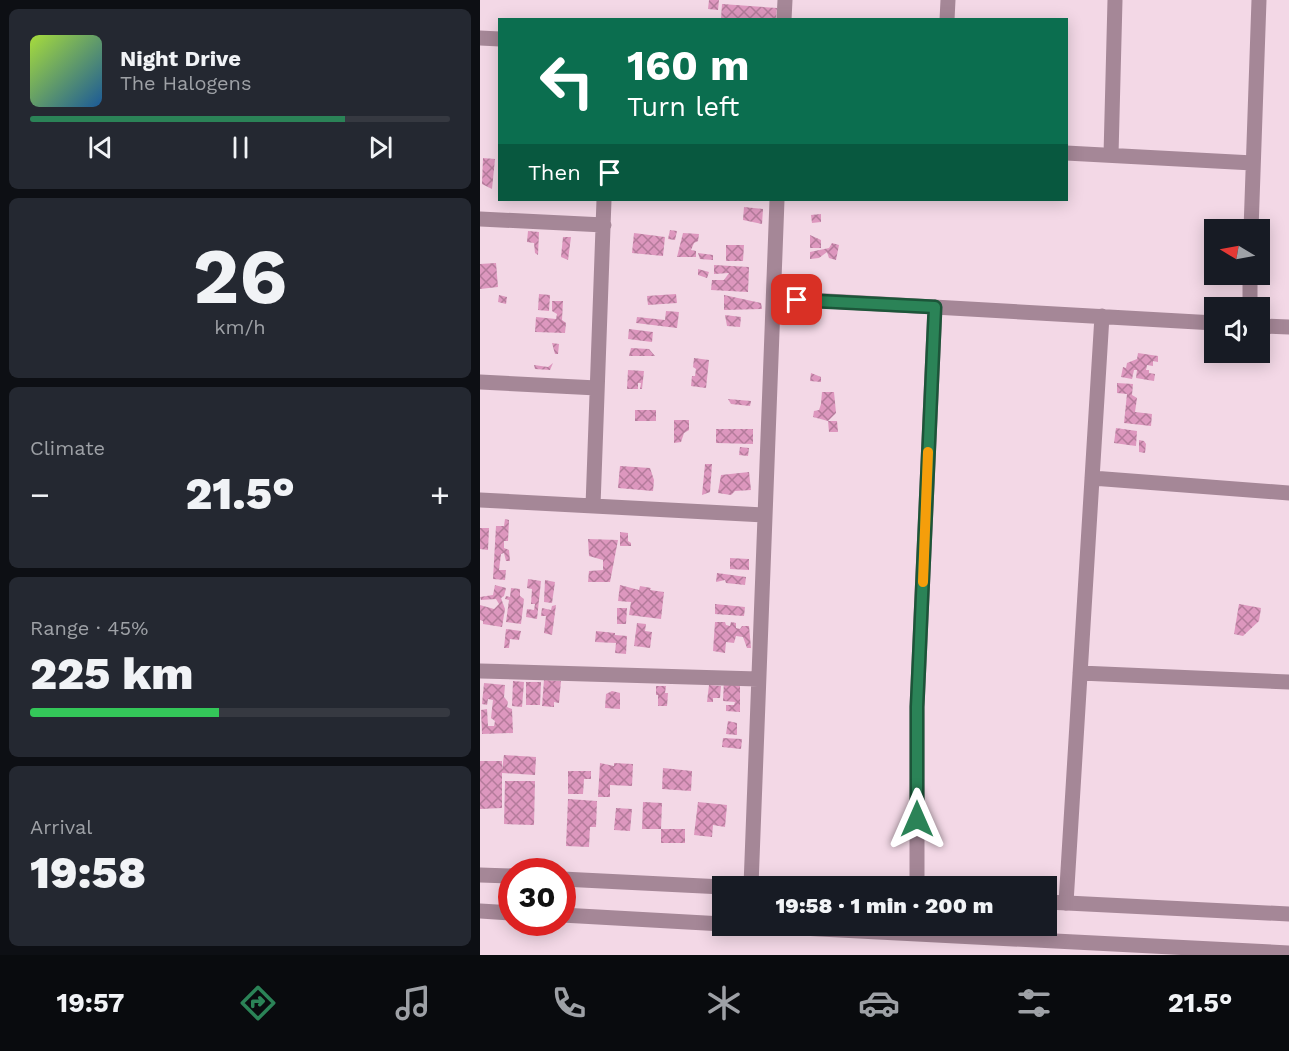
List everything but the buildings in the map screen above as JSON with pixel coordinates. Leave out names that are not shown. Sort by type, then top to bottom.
[{"type":"street","points":[[784,18],[785,0]]},
{"type":"street","points":[[947,18],[948,0]]},
{"type":"street","points":[[1111,155],[1115,0]]},
{"type":"street","points":[[1251,219],[1259,0]]},
{"type":"street","points":[[480,38],[498,39]]},
{"type":"street","points":[[1068,153],[1253,163]]},
{"type":"street","points":[[592,506],[604,201]]},
{"type":"street","points":[[751,876],[777,201]]},
{"type":"street","points":[[480,219],[604,225]]},
{"type":"street","points":[[774,298],[1204,322]]},
{"type":"street","points":[[917,876],[917,707],[935,307]]},
{"type":"street","points":[[1066,903],[1102,316]]},
{"type":"street","points":[[1270,326],[1289,327]]},
{"type":"street","points":[[480,382],[597,388]]},
{"type":"street","points":[[1092,478],[1289,493]]},
{"type":"street","points":[[480,500],[765,515]]},
{"type":"street","points":[[480,671],[758,679]]},
{"type":"street","points":[[1080,674],[1289,682]]},
{"type":"street","points":[[480,874],[498,875]]},
{"type":"street","points":[[576,880],[712,886]]},
{"type":"street","points":[[1057,903],[1289,914]]},
{"type":"street","points":[[480,911],[498,912]]},
{"type":"street","points":[[576,916],[712,923]]},
{"type":"street","points":[[956,936],[1289,953]]},
{"type":"slow traffic","points":[[923,582],[928,452]]},
{"type":"route","points":[[797,300],[935,307],[917,707],[917,819]]}]
